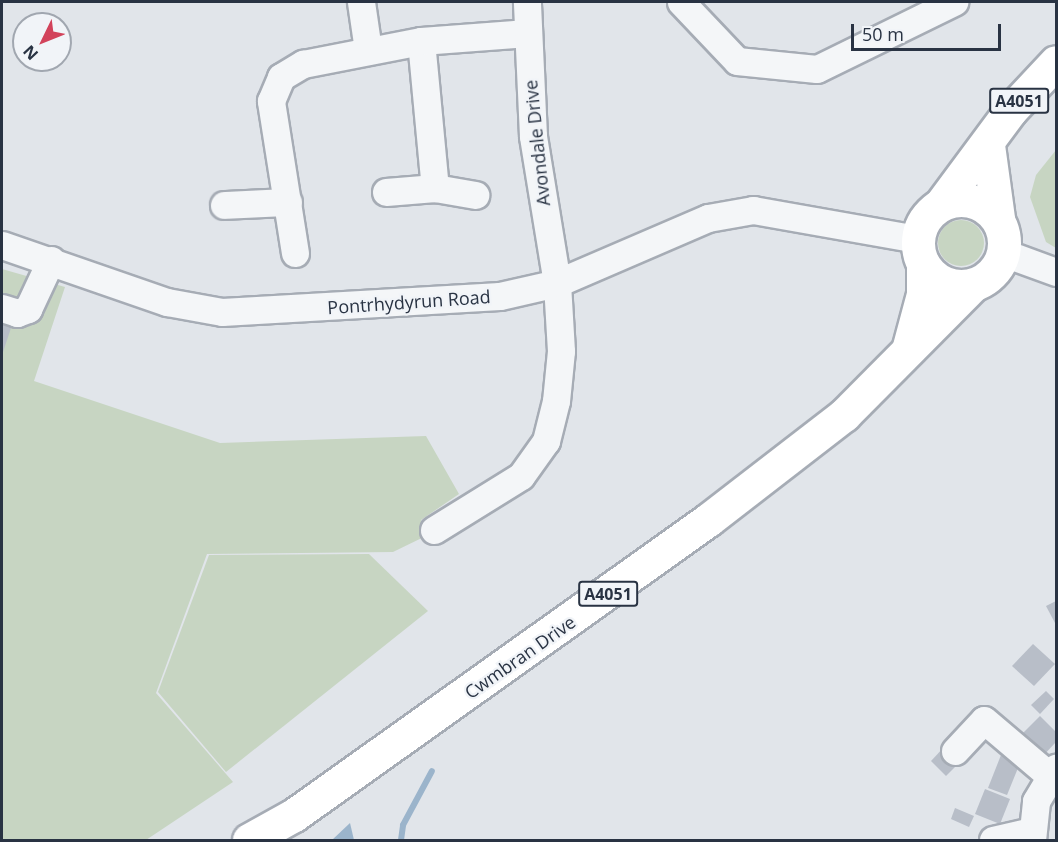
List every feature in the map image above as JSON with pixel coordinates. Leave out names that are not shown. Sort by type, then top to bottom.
[{"type":"main road","name":"A4051","points":[[941,204],[988,145],[1010,111],[1056,62]]},
{"type":"main road","points":[[988,145],[1004,253],[993,273],[973,285],[950,285],[920,251],[921,225],[941,204],[972,200],[998,218]]},
{"type":"main road","name":"A4051","points":[[906,354],[922,299],[920,251]]},
{"type":"main road","name":"A4051","points":[[906,354],[973,285]]},
{"type":"main road","name":"Cwmbran Drive","points":[[249,840],[285,828],[708,520],[844,415],[906,354]]},
{"type":"street","points":[[361,2],[368,50]]},
{"type":"street","name":"Avondale Drive","points":[[434,530],[520,476],[546,441],[561,351],[557,283],[533,136],[527,2]]},
{"type":"street","points":[[681,2],[736,61],[817,69],[954,2]]},
{"type":"street","points":[[295,253],[274,125],[275,87],[291,69],[368,50],[421,41],[528,33]]},
{"type":"street","points":[[421,41],[435,188]]},
{"type":"street","points":[[387,192],[435,188],[475,195]]},
{"type":"street","points":[[224,205],[288,202]]},
{"type":"street","name":"Pontrhydyrun Road","points":[[2,245],[51,260],[167,302],[222,312],[410,305],[500,296],[557,283],[708,218],[753,210],[920,251]]},
{"type":"street","points":[[1004,253],[1056,272]]},
{"type":"street","points":[[2,308],[17,313],[28,309],[51,260]]},
{"type":"street","points":[[955,751],[984,720],[1053,772],[1036,801],[1032,836],[993,840]]},
{"type":"green space","points":[[1056,150],[1056,248],[1046,242],[1030,197],[1036,175]]},
{"type":"green space","points":[[961,220],[977,227],[984,243],[977,259],[961,266],[945,259],[938,243],[945,227]]},
{"type":"green space","points":[[2,269],[65,287],[34,381],[220,443],[426,436],[459,494],[421,520],[430,534],[393,552],[207,554],[156,693],[233,782],[146,840],[2,840]]},
{"type":"green space","points":[[369,554],[428,611],[226,772],[158,692],[209,555]]},
{"type":"water","points":[[350,823],[354,840],[332,840]]},
{"type":"building","points":[[2,318],[13,322],[2,355]]},
{"type":"building","points":[[1056,601],[1056,622],[1055,623],[1046,606]]},
{"type":"building","points":[[1033,644],[1055,664],[1034,686],[1012,666]]},
{"type":"building","points":[[1046,691],[1054,699],[1040,714],[1031,705]]},
{"type":"building","points":[[1040,716],[1056,732],[1056,742],[1041,758],[1019,737]]},
{"type":"building","points":[[945,746],[961,761],[946,776],[931,761]]},
{"type":"building","points":[[1001,755],[1020,763],[1007,795],[988,788]]},
{"type":"building","points":[[985,789],[1010,799],[1000,824],[975,814]]},
{"type":"building","points":[[955,808],[974,816],[969,827],[951,819]]},
{"type":"waterway","points":[[401,840],[403,825],[432,771]]}]
